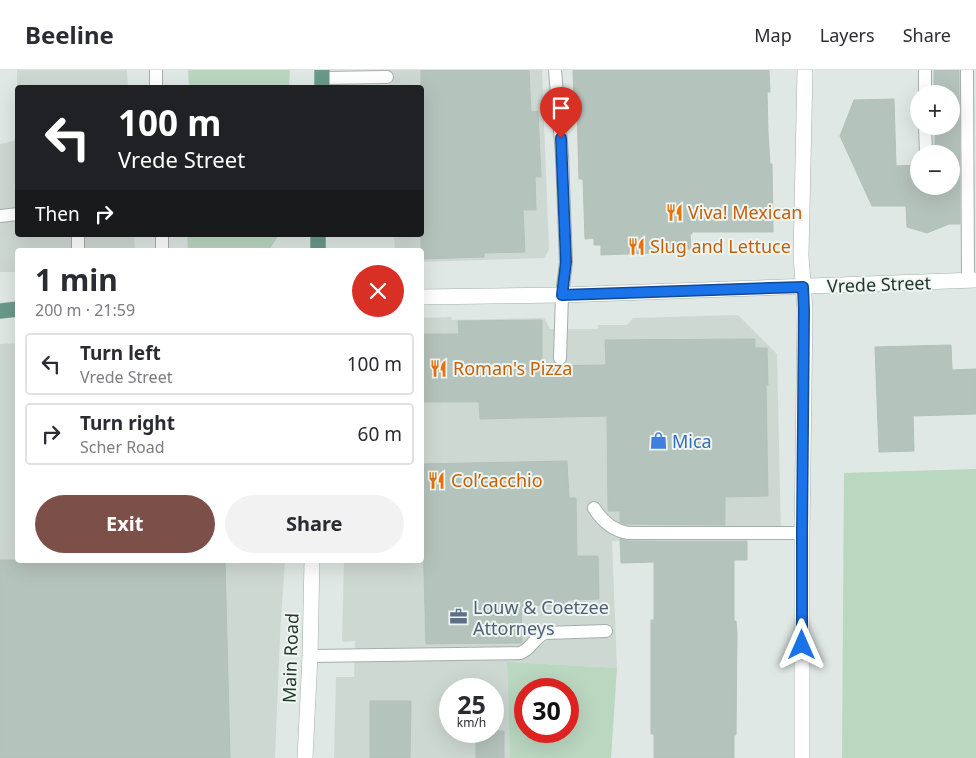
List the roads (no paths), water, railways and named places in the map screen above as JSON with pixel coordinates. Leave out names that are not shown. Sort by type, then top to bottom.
[{"type":"main road","points":[[0,311],[15,309]]},
{"type":"street","points":[[802,758],[804,310],[801,256],[805,70]]},
{"type":"street","name":"Vrede Street","points":[[424,297],[562,295],[972,280]]},
{"type":"street","name":"Main Road","points":[[306,758],[312,563]]},
{"type":"lane","points":[[156,70],[156,85]]},
{"type":"lane","points":[[555,70],[562,155],[566,262],[562,295],[560,358]]},
{"type":"lane","points":[[925,70],[925,85]]},
{"type":"lane","points":[[967,70],[972,172],[972,280]]},
{"type":"lane","points":[[322,78],[387,77]]},
{"type":"lane","points":[[0,216],[15,214]]},
{"type":"lane","points":[[594,508],[604,522],[611,528],[619,531],[802,533]]},
{"type":"lane","points":[[310,656],[520,653],[529,648],[537,637],[545,633],[606,631]]},
{"type":"place","name":"Viva! Mexican","points":[[674,212]]},
{"type":"place","name":"Slug and Lettuce","points":[[636,246]]},
{"type":"place","name":"Roman's Pizza","points":[[439,368]]},
{"type":"place","name":"Mica","points":[[658,441]]},
{"type":"place","name":"Col’cacchio","points":[[437,480]]},
{"type":"place","name":"Louw & Coetzee Attorneys","points":[[459,617]]}]
